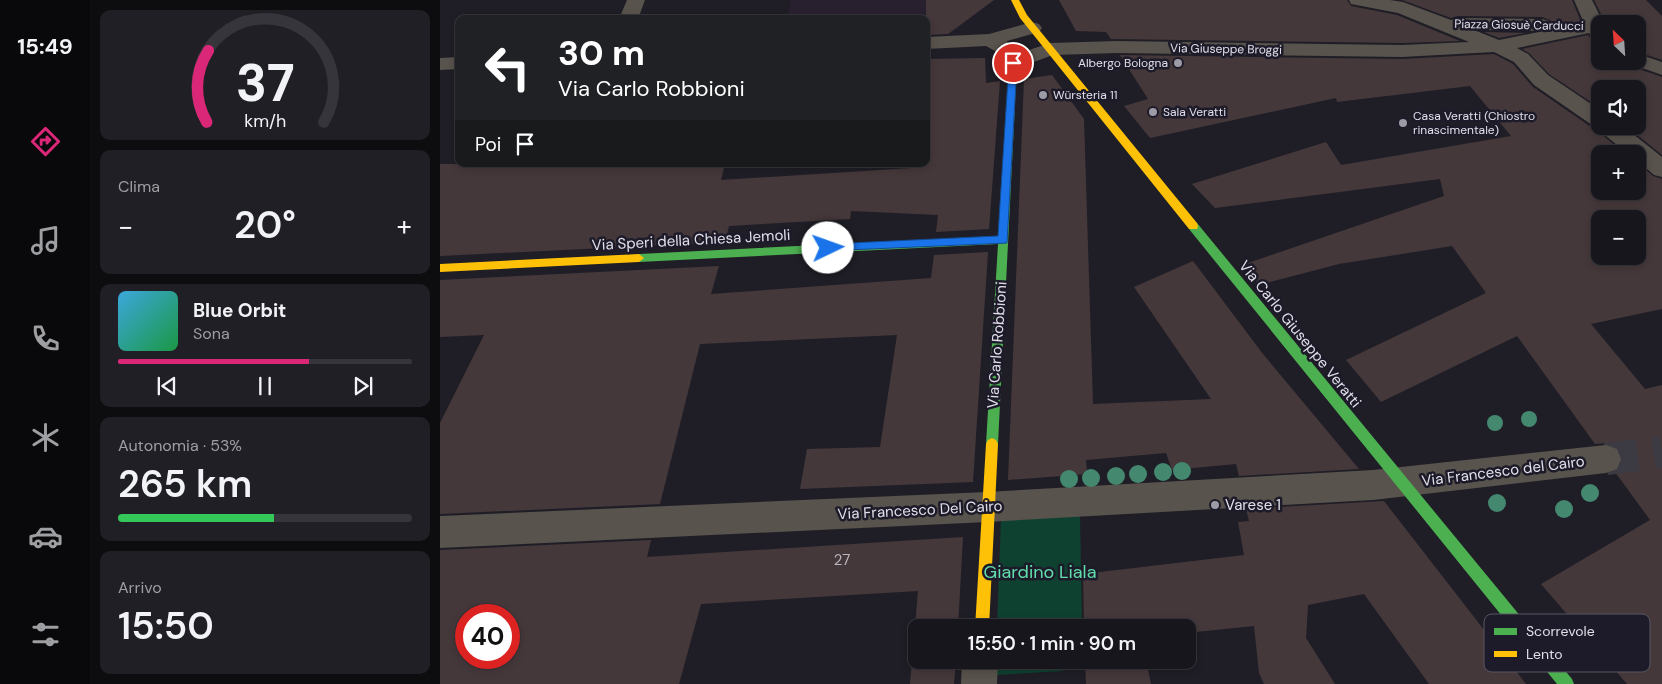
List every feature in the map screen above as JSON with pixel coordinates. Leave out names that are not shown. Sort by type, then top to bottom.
[{"type":"street","points":[[630,15],[636,0]]},
{"type":"street","name":"Via Carlo Giuseppe Veratti","points":[[1015,0],[1022,16],[1509,614]]},
{"type":"street","name":"Piazza Giosuè Carducci","points":[[1358,0],[1403,8],[1522,58],[1541,80],[1591,114]]},
{"type":"street","name":"Piazza Giosuè Carducci","points":[[1443,24],[1591,18]]},
{"type":"street","name":"Piazza Giosuè Carducci","points":[[1402,51],[1497,46],[1591,18]]},
{"type":"street","points":[[930,43],[990,40],[1032,28]]},
{"type":"street","points":[[990,40],[1002,47],[1013,63]]},
{"type":"street","name":"Via Giuseppe Broggi","points":[[1013,63],[1050,49],[1117,47],[1402,51]]},
{"type":"street","points":[[440,64],[455,63]]},
{"type":"street","name":"Via Carlo Robbioni","points":[[982,619],[987,507],[1013,63]]},
{"type":"street","points":[[1646,63],[1662,69]]},
{"type":"street","points":[[1619,135],[1662,169]]},
{"type":"street","name":"Via Speri della Chiesa Jemoli","points":[[440,268],[1003,240]]},
{"type":"street","name":"Via Francesco del Cairo","points":[[1401,483],[1606,459]]},
{"type":"street","name":"Via Francesco Del Cairo","points":[[440,532],[987,507],[1401,483]]},
{"type":"street","points":[[980,669],[980,684]]},
{"type":"street","name":"Via Carlo Giuseppe Veratti","points":[[1557,672],[1567,684]]},
{"type":"shaded area","points":[[791,0],[994,0],[955,30],[930,31],[930,15],[788,15]]},
{"type":"green space","name":"Giardino Liala","points":[[1080,513],[1082,619],[997,619],[1001,518]]},
{"type":"green space","points":[[996,669],[1063,669],[1063,671],[996,675]]},
{"type":"building","points":[[926,0],[994,0],[948,34],[930,35],[930,15],[926,15]]},
{"type":"building","points":[[1059,0],[1347,0],[1351,6],[1397,15],[1460,41],[1402,43],[1111,39],[1106,32],[1076,31]]},
{"type":"building","points":[[1402,0],[1572,0],[1581,22],[1553,27],[1554,25],[1550,20],[1542,17],[1458,16],[1451,18]]},
{"type":"building","points":[[1594,0],[1646,0],[1662,16],[1662,60],[1646,55],[1646,15],[1602,15]]},
{"type":"building","points":[[1484,32],[1526,33],[1499,38]]},
{"type":"building","points":[[1588,35],[1591,40],[1591,70],[1642,70],[1662,77],[1662,155],[1637,135],[1646,135],[1646,80],[1591,80],[1591,102],[1549,74],[1529,53],[1522,49]]},
{"type":"building","points":[[1494,54],[1513,64],[1533,87],[1591,127],[1591,135],[1603,135],[1614,145],[1591,145],[1591,200],[1646,200],[1646,170],[1653,176],[1662,179],[1662,309],[1591,324],[1645,389],[1662,385],[1662,684],[1627,684],[1617,672],[1650,672],[1650,614],[1567,614],[1541,584],[1650,520],[1615,472],[1619,470],[1623,460],[1619,448],[1607,443],[1595,444],[1517,336],[1381,402],[1346,360],[1486,293],[1452,246],[1339,264],[1259,285],[1242,265],[1444,196],[1440,179],[1215,208],[1192,184],[1326,142],[1341,165],[1511,136],[1470,86],[1337,102],[1336,98],[1150,138],[1124,106],[1148,99],[1120,55],[1402,59]]},
{"type":"building","points":[[985,58],[986,83],[1000,81],[989,229],[936,232],[938,215],[851,211],[850,219],[729,226],[725,242],[440,256],[440,164],[455,164],[455,167],[724,167],[721,180],[930,167],[930,59]]},
{"type":"building","points":[[1052,75],[1084,119],[1093,404],[1211,399],[1134,287],[1193,261],[1263,354],[1359,469],[1239,476],[1236,464],[1172,470],[1166,453],[1086,460],[1087,474],[1008,480],[1024,79]]},
{"type":"building","points":[[988,252],[973,482],[800,489],[807,449],[880,447],[897,335],[700,344],[660,504],[440,514],[440,423],[484,335],[440,337],[440,280],[719,266],[711,294],[931,278],[934,255]]},
{"type":"building","points":[[1384,501],[1484,630],[1484,672],[1517,672],[1526,684],[1429,684],[1364,594],[1308,605],[1306,638],[1335,684],[1264,684],[1259,673],[1254,626],[1196,632],[1196,619],[1084,619],[1083,574],[1244,555],[1238,522],[1249,521],[1246,509]]},
{"type":"building","points":[[963,537],[958,619],[916,619],[918,591],[701,604],[679,684],[440,684],[440,550],[651,540],[647,557]]},
{"type":"building","points":[[911,669],[955,669],[954,684],[910,684]]},
{"type":"building","points":[[1085,669],[1148,669],[1151,684],[1086,684]]},
{"type":"tunnel","points":[[1606,459],[1662,452]]},
{"type":"traffic: fast","points":[[992,444],[1013,63]]},
{"type":"traffic: fast","points":[[1193,226],[1510,614]]},
{"type":"traffic: fast","points":[[639,258],[1003,240]]},
{"type":"traffic: fast","points":[[1557,672],[1567,684]]},
{"type":"traffic: slow","points":[[1015,0],[1023,16],[1193,226]]},
{"type":"traffic: slow","points":[[440,268],[639,258]]},
{"type":"traffic: slow","points":[[982,619],[992,444]]},
{"type":"place","name":"Albergo Bologna","points":[[1178,63]]},
{"type":"place","name":"Würsteria 11","points":[[1043,95]]},
{"type":"place","name":"Sala Veratti","points":[[1153,112]]},
{"type":"place","name":"Casa Veratti (Chiostro rinascimentale)","points":[[1403,123]]},
{"type":"place","name":"Varese 1","points":[[1215,505]]},
{"type":"route","points":[[828,248],[1003,240],[1013,63]]}]
